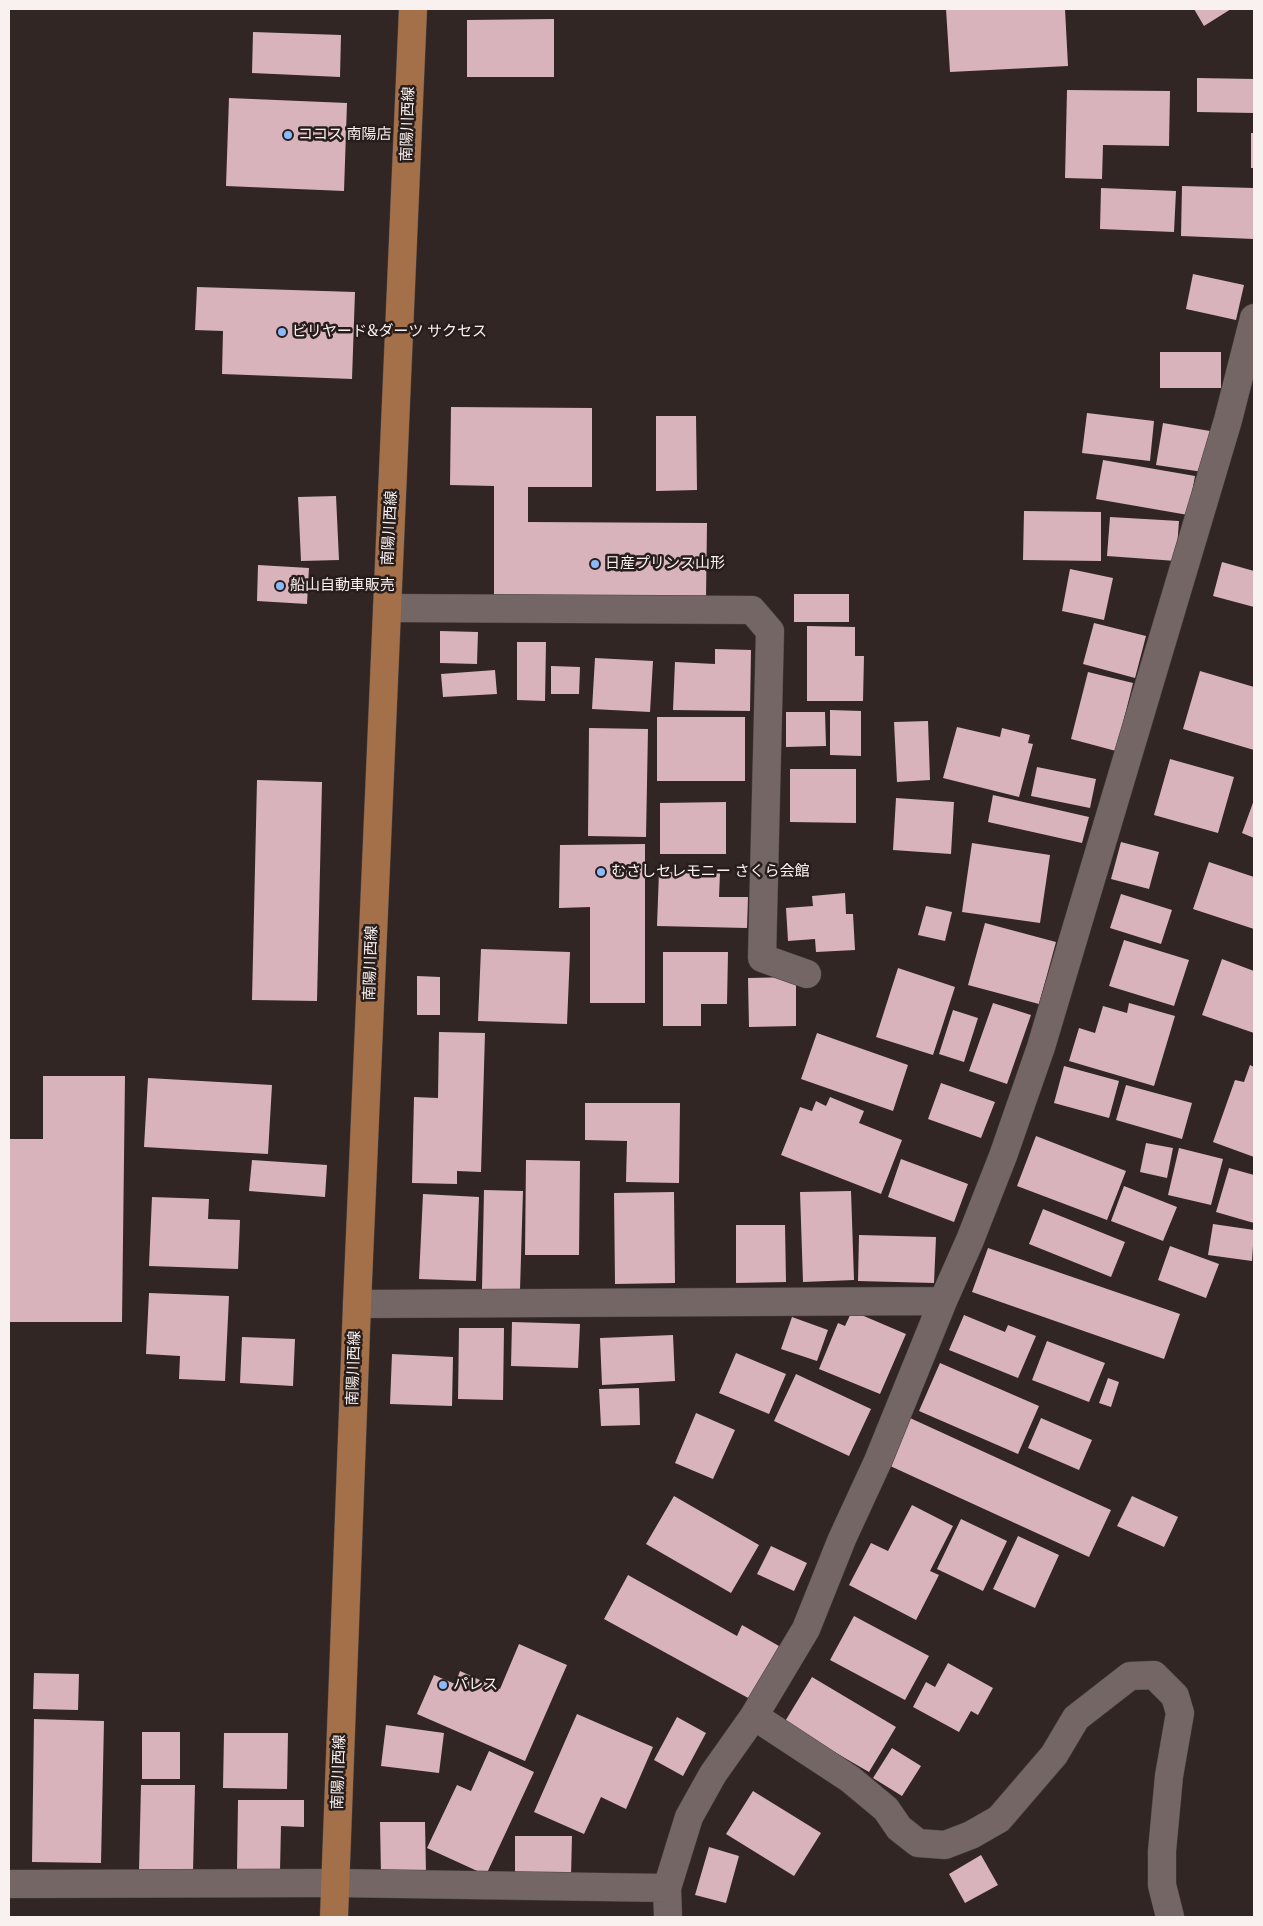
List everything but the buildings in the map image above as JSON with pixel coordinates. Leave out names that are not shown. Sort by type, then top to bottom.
[{"type":"main road","name":"南陽川西線","points":[[334,1917],[356,1304],[413,9]]},
{"type":"lane","points":[[668,1917],[667,1888],[689,1818],[713,1774],[754,1716],[806,1629],[842,1539],[878,1461],[1003,1156],[1041,1047],[1228,420],[1254,318]]},
{"type":"lane","points":[[387,608],[752,610],[770,631],[762,958],[807,974]]},
{"type":"lane","points":[[356,1304],[943,1302]]},
{"type":"lane","points":[[754,1716],[850,1779],[886,1809],[898,1828],[918,1843],[945,1845],[971,1835],[999,1819],[1054,1755],[1076,1718],[1130,1676],[1154,1675],[1175,1696],[1180,1713],[1169,1776],[1162,1851],[1162,1885],[1170,1917]]},
{"type":"lane","points":[[9,1884],[335,1883],[667,1888]]},
{"type":"place","name":"ココス 南陽店","points":[[288,135]]},
{"type":"place","name":"ビリヤード&ダーツ サクセス","points":[[282,332]]},
{"type":"place","name":"日産プリンス山形","points":[[595,564]]},
{"type":"place","name":"船山自動車販売","points":[[280,586]]},
{"type":"place","name":"むさしセレモニー さくら会館","points":[[601,872]]},
{"type":"place","name":"パレス","points":[[443,1685]]}]
